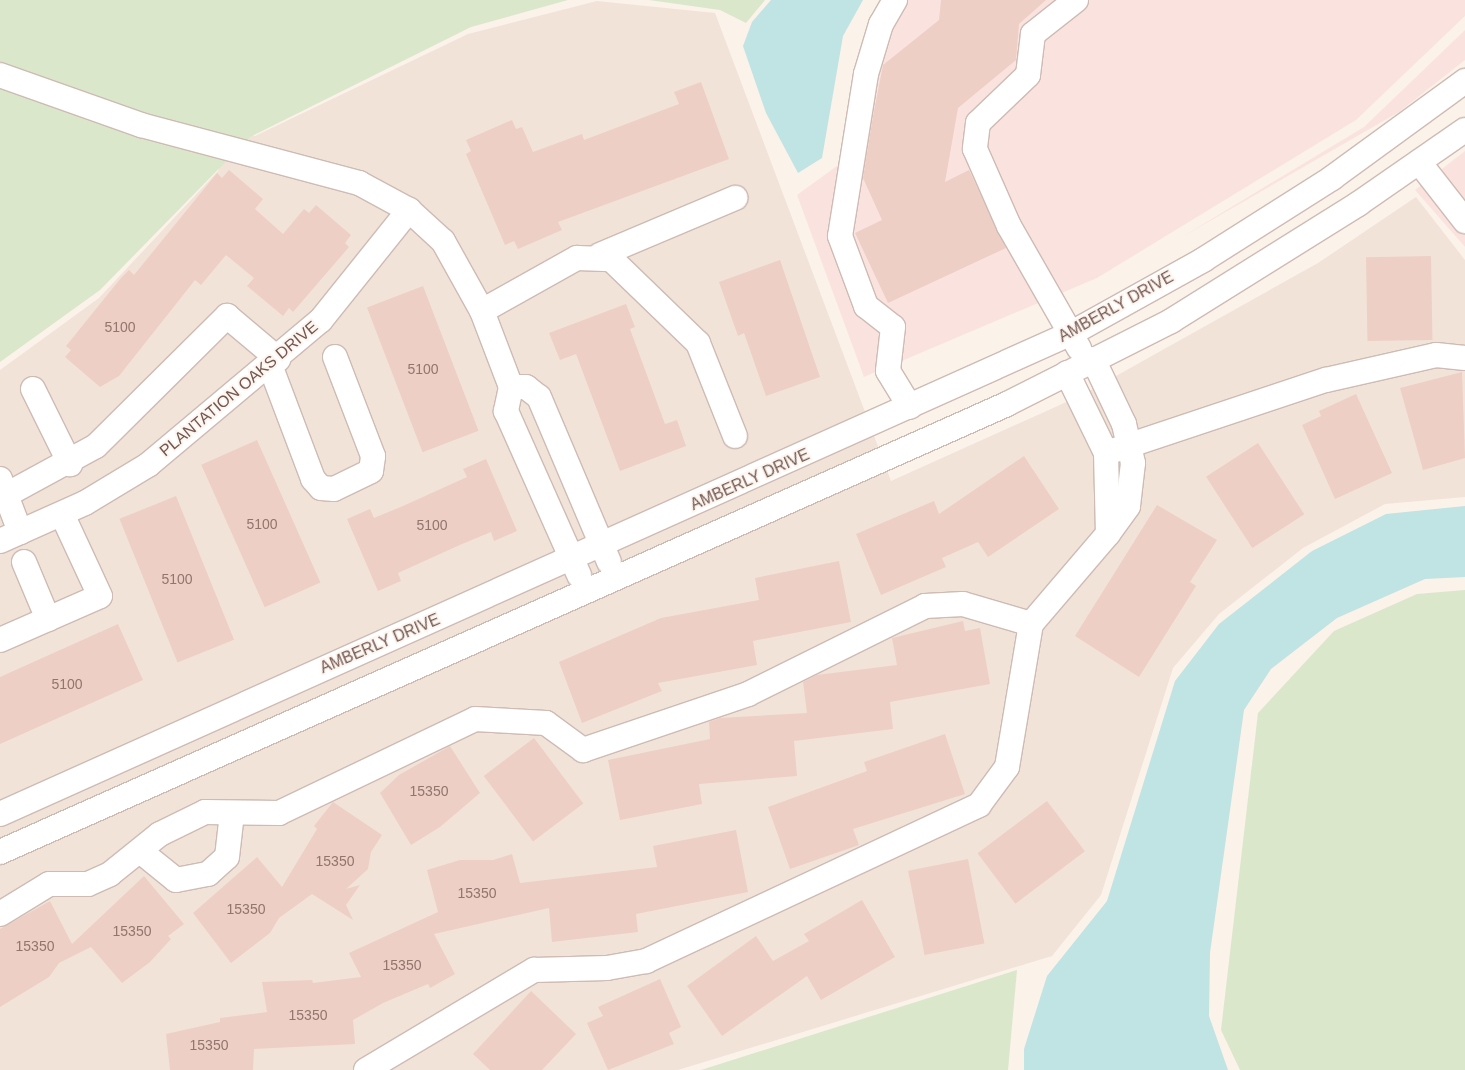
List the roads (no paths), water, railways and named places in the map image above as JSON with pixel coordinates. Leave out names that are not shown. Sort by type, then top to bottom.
[{"type":"street","points":[[895,0],[880,24],[866,74],[840,236],[866,306],[893,327],[888,371],[910,407]]},
{"type":"street","points":[[1076,0],[1033,34],[1028,75],[978,123],[975,149],[1009,226],[1072,333],[1106,453],[1108,534]]},
{"type":"street","points":[[0,75],[141,125],[350,180],[409,210],[443,242],[482,311],[511,386],[506,411],[587,591]]},
{"type":"street","name":"AMBERLY DRIVE","points":[[0,814],[572,561],[1072,333],[1203,260],[1332,178],[1465,81]]},
{"type":"street","points":[[0,852],[617,578],[1082,365],[1170,321],[1419,162],[1465,130]]},
{"type":"street","points":[[1419,162],[1465,221]]},
{"type":"street","points":[[482,311],[577,258],[600,255],[735,198]]},
{"type":"street","name":"PLANTATION OAKS DRIVE","points":[[10,537],[62,514],[148,465],[274,362],[321,320],[409,210]]},
{"type":"street","points":[[600,255],[622,267],[698,343],[735,436]]},
{"type":"street","points":[[10,537],[3,487],[70,464],[96,446],[227,316],[274,362],[313,479],[322,488],[334,489],[370,471],[373,456],[335,357]]},
{"type":"street","points":[[1106,453],[1130,443],[1326,380],[1436,354],[1465,358]]},
{"type":"street","points":[[366,1070],[534,970],[607,968],[646,961],[979,805],[1007,767],[1031,624],[1108,534],[1128,506],[1133,468],[1130,443],[1082,365]]},
{"type":"street","points":[[511,386],[526,387],[539,397],[617,578]]},
{"type":"street","points":[[33,389],[70,464]]},
{"type":"street","points":[[0,640],[100,596],[62,514]]},
{"type":"street","points":[[24,562],[48,619]]},
{"type":"street","points":[[0,914],[49,884],[88,884],[110,874],[160,834],[205,812],[279,813],[475,719],[546,723],[583,750],[748,694],[925,606],[963,604],[1031,624]]},
{"type":"street","points":[[140,851],[176,880],[208,874],[227,857],[232,813]]},
{"type":"water","points":[[771,0],[863,0],[843,36],[822,158],[798,173],[766,113],[743,46],[752,22]]},
{"type":"water","points":[[1465,506],[1465,577],[1425,579],[1337,618],[1271,669],[1244,710],[1210,953],[1209,1016],[1228,1070],[1024,1070],[1024,1049],[1047,976],[1107,901],[1175,681],[1219,624],[1312,551],[1386,514]]}]
